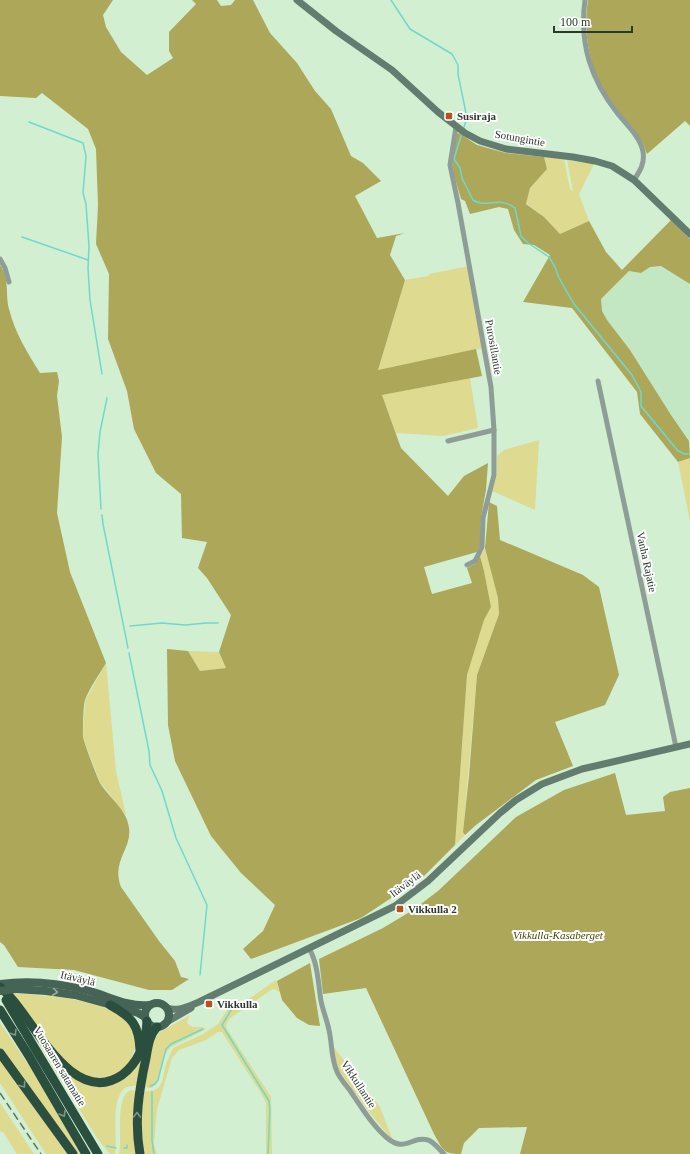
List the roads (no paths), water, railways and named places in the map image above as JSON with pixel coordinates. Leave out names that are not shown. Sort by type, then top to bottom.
[{"type":"highway","points":[[0,990],[11,998],[68,1070],[80,1077],[97,1082],[114,1079],[130,1068],[140,1051],[146,1035],[146,1019]]},
{"type":"highway","name":"Vuosaaren satamatie","points":[[0,990],[98,1154]]},
{"type":"highway","points":[[110,1005],[123,1012],[133,1022],[138,1034],[140,1051]]},
{"type":"highway","name":"Vuosaaren satamatie","points":[[0,1010],[86,1154]]},
{"type":"highway","points":[[140,1154],[137,1131],[138,1096],[150,1036],[161,1025]]},
{"type":"highway","points":[[0,1053],[73,1154]]},
{"type":"main road","name":"Sotungintie","points":[[297,0],[336,31],[392,70],[456,127],[470,136],[492,145],[524,152],[573,157],[612,166],[634,180],[690,234]]},
{"type":"main road","name":"Itäväylä","points":[[167,1008],[178,1010],[199,1002],[374,917],[403,901],[428,881],[480,831],[516,800],[542,784],[607,762],[690,744]]},
{"type":"main road","name":"Itäväylä","points":[[0,990],[13,986],[52,983],[87,990],[130,1005],[149,1005]]},
{"type":"main road","name":"Itäväylä","points":[[0,984],[75,995],[138,1013],[146,1019]]},
{"type":"main road","name":"Itäväylä","points":[[161,1025],[186,1012],[199,1002]]},
{"type":"main road","points":[[153,1003],[160,1003],[167,1008],[169,1015],[161,1025],[153,1026],[146,1019],[146,1009],[149,1005],[153,1003]]},
{"type":"street","points":[[585,0],[583,19],[584,37],[587,56],[593,73],[606,99],[640,141],[643,151],[644,163],[634,180]]},
{"type":"street","name":"Purosillantie","points":[[456,127],[450,165],[484,348],[490,387],[494,430],[494,474],[483,518],[482,547],[475,562],[468,565]]},
{"type":"street","points":[[0,259],[5,268],[9,282]]},
{"type":"street","name":"Vanha Rajatie","points":[[598,381],[676,747]]},
{"type":"street","points":[[448,441],[494,430]]},
{"type":"street","name":"Vikkullantie","points":[[309,948],[315,960],[324,1014],[329,1029],[332,1059],[341,1078],[364,1111],[385,1137],[392,1143],[404,1145],[427,1140],[434,1144],[444,1154]]},
{"type":"waterway","points":[[391,0],[410,29],[452,54],[458,65],[458,74],[467,118],[464,127]]},
{"type":"waterway","points":[[29,122],[83,143],[86,156],[83,193],[86,204],[89,246],[88,268],[90,300],[102,374]]},
{"type":"waterway","points":[[461,136],[454,159],[460,168],[462,178],[473,200],[483,203],[497,202],[509,204],[515,208],[521,236],[528,243],[549,257],[574,304],[632,375],[641,392],[641,406],[678,451],[685,454],[690,454]]},
{"type":"waterway","points":[[22,237],[88,260]]},
{"type":"waterway","points":[[101,509],[98,454],[100,432],[107,398]]},
{"type":"waterway","points":[[102,515],[128,648]]},
{"type":"waterway","points":[[130,626],[162,623],[185,625],[218,623]]},
{"type":"waterway","points":[[129,653],[149,751],[150,765],[162,791],[176,838],[207,905],[200,975]]},
{"type":"waterway","points":[[233,1007],[222,1025],[269,1101],[268,1154]]},
{"type":"waterway","points":[[150,1086],[155,1084],[158,1080],[166,1049],[171,1044],[203,1029]]},
{"type":"waterway","points":[[152,1092],[152,1141],[154,1154]]},
{"type":"waterway","points":[[124,1148],[127,1148],[127,1145]]},
{"type":"waterway","points":[[107,1146],[116,1148]]},
{"type":"railway","points":[[0,1093],[41,1154]]},
{"type":"place","name":"Susiraja","points":[[449,116]]},
{"type":"place","name":"Vikkulla 2","points":[[400,909]]},
{"type":"place","name":"Vikkulla","points":[[209,1004]]},
{"type":"park label","name":"Vikkulla-Kasaberget","points":[[558,935]]}]
